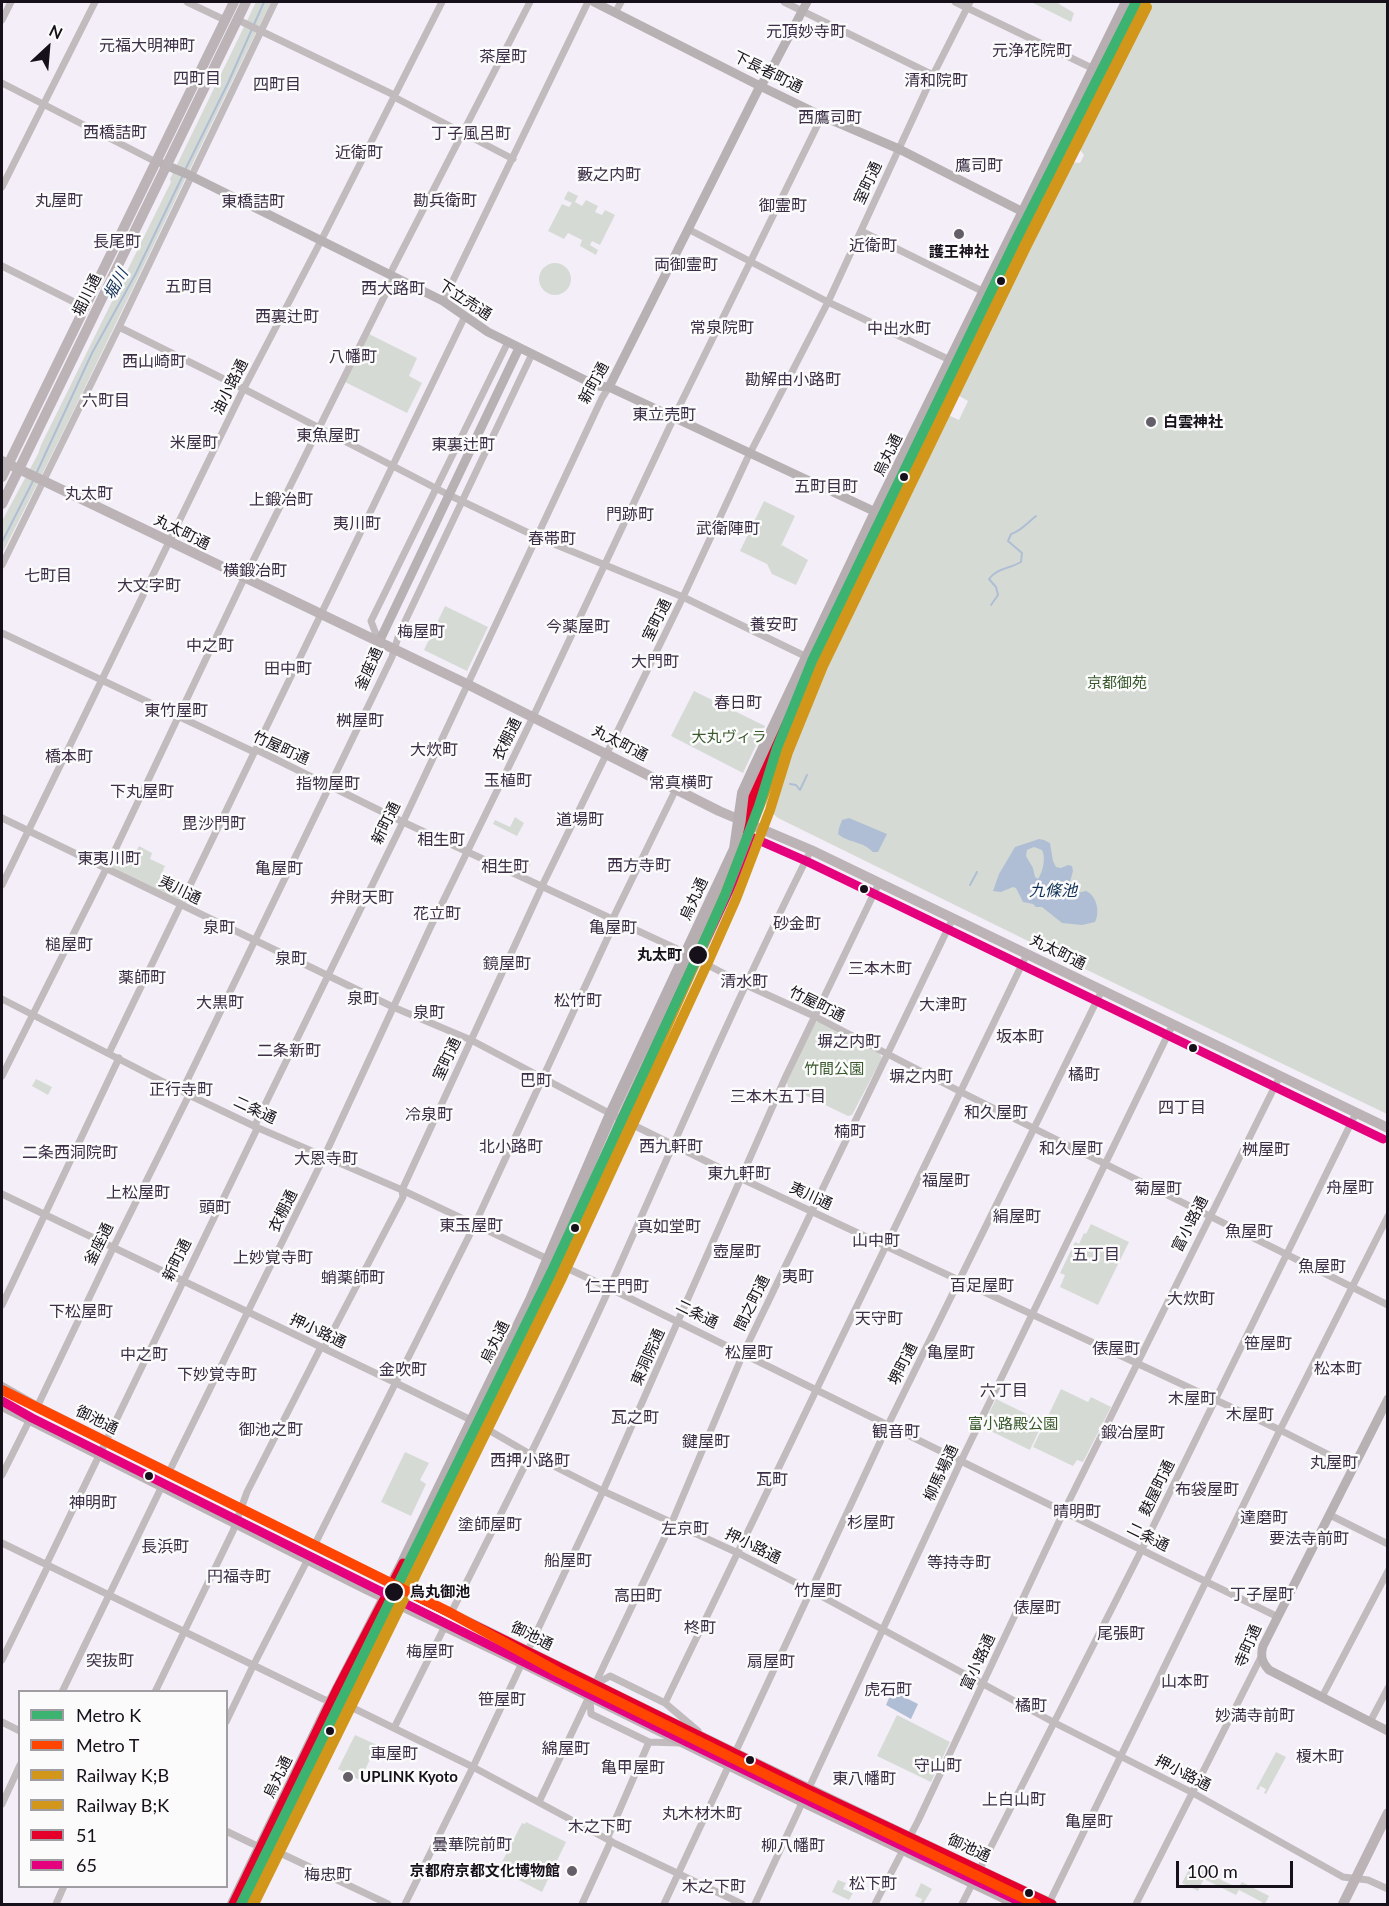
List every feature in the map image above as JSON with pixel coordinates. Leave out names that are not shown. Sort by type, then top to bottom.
[{"type":"highway","name":"烏丸通","points":[[233,1905],[267,1849],[344,1705],[396,1587],[478,1423],[530,1302],[554,1263],[735,849],[745,821],[743,793],[811,659],[1098,71],[1127,2]]},
{"type":"highway","name":"烏丸通","points":[[1098,71],[1137,2]]},
{"type":"highway","name":"烏丸通","points":[[956,363],[984,292],[1028,214]]},
{"type":"highway","name":"烏丸通","points":[[247,1905],[267,1849],[331,1702],[390,1600]]},
{"type":"main road","name":"堀川通","points":[[2,477],[5,463],[234,2]]},
{"type":"main road","name":"堀川通","points":[[2,504],[23,472],[242,21],[246,2]]},
{"type":"main road","name":"丸太町通","points":[[5,463],[469,685],[719,811],[811,850],[1388,1128]]},
{"type":"main road","name":"御池通","points":[[2,1387],[37,1407],[396,1587],[808,1789],[1051,1904]]},
{"type":"main road","name":"御池通","points":[[2,1406],[390,1600],[1016,1905]]},
{"type":"main road","points":[[1343,1905],[1388,1813]]},
{"type":"street","points":[[2,20],[11,2]]},
{"type":"street","points":[[2,187],[95,2]]},
{"type":"street","points":[[187,2],[225,20]]},
{"type":"street","points":[[2,566],[41,480],[119,327],[189,175],[275,2]]},
{"type":"street","name":"油小路通","points":[[2,885],[244,389],[442,2]]},
{"type":"street","points":[[2,1076],[106,869],[244,578],[392,275],[530,2]]},
{"type":"street","points":[[443,301],[588,2]]},
{"type":"street","name":"下長者町通","points":[[594,2],[760,86],[899,149],[1028,214]]},
{"type":"street","points":[[615,13],[621,2]]},
{"type":"street","points":[[784,2],[933,75]]},
{"type":"street","name":"新町通","points":[[2,1660],[469,685],[602,398],[760,86],[769,74],[807,2]]},
{"type":"street","points":[[955,2],[969,4],[1098,71]]},
{"type":"street","name":"室町通","points":[[156,1690],[233,1531],[246,1492],[403,1197],[402,1190],[543,886],[751,453],[828,302],[933,75],[969,4]]},
{"type":"street","points":[[242,21],[394,96],[513,159]]},
{"type":"street","name":"下立売通","points":[[2,83],[156,162],[189,175],[443,301],[488,332],[519,348],[597,386],[609,387],[880,514]]},
{"type":"street","name":"衣棚通","points":[[169,1472],[324,1156],[604,564],[822,116]]},
{"type":"street","points":[[688,229],[828,302],[956,363]]},
{"type":"street","points":[[861,231],[984,292]]},
{"type":"street","points":[[2,266],[84,307]]},
{"type":"street","points":[[109,1053],[465,316]]},
{"type":"street","points":[[119,327],[462,502],[537,537],[683,597],[811,659]]},
{"type":"street","name":"釜座通","points":[[379,642],[371,621],[508,342]]},
{"type":"street","name":"釜座通","points":[[379,642],[519,348]]},
{"type":"street","name":"釜座通","points":[[182,1091],[387,668],[399,634],[532,354]]},
{"type":"street","points":[[405,586],[418,593]]},
{"type":"street","name":"竹屋町通","points":[[2,633],[543,886],[814,1016],[1034,1129],[1388,1305]]},
{"type":"street","points":[[314,1546],[475,1224],[543,1078],[614,916],[676,789]]},
{"type":"street","name":"夷川通","points":[[2,818],[393,1007],[471,1040],[617,1117],[740,1178],[1280,1430],[1353,1467]]},
{"type":"street","points":[[451,1613],[609,1288],[746,985],[811,850]]},
{"type":"street","name":"東洞院通","points":[[405,1905],[473,1767],[603,1491],[740,1178],[814,1016],[879,883]]},
{"type":"street","name":"間之町通","points":[[539,1802],[672,1522],[742,1354],[953,918]]},
{"type":"street","points":[[665,1703],[1028,954]]},
{"type":"street","name":"堺町通","points":[[735,1753],[888,1425],[1102,990]]},
{"type":"street","name":"二条通","points":[[2,999],[189,1095],[256,1127],[402,1190],[609,1288],[1278,1617]]},
{"type":"street","name":"柳馬場通","points":[[754,1905],[962,1461],[1173,1024]]},
{"type":"street","points":[[2,1305],[119,1058]]},
{"type":"street","name":"富小路通","points":[[875,1905],[984,1683],[1064,1511],[1280,1076]]},
{"type":"street","name":"釜座通","points":[[37,1407],[189,1095]]},
{"type":"street","name":"麩屋町通","points":[[962,1905],[1141,1551],[1356,1113]]},
{"type":"street","name":"押小路通","points":[[2,1194],[478,1423],[530,1454],[603,1491],[738,1553],[1055,1723],[1193,1793],[1343,1876],[1368,1880],[1388,1889]]},
{"type":"street","points":[[1051,1904],[1280,1430],[1388,1216]]},
{"type":"street","name":"寺町通","points":[[1136,1905],[1262,1657],[1263,1646],[1388,1399]]},
{"type":"street","points":[[2,1475],[29,1421]]},
{"type":"street","points":[[63,1690],[162,1486]]},
{"type":"street","points":[[1330,1515],[1388,1544]]},
{"type":"street","points":[[2,1543],[253,1666],[394,1728],[473,1767],[609,1840],[742,1905]]},
{"type":"street","points":[[228,1718],[308,1559]]},
{"type":"street","points":[[1322,1697],[1388,1570]]},
{"type":"street","points":[[394,1728],[445,1626]]},
{"type":"street","points":[[1262,1657],[1269,1670],[1388,1731]]},
{"type":"street","points":[[596,1684],[610,1676],[665,1703],[705,1738]]},
{"type":"street","points":[[1370,1722],[1388,1688]]},
{"type":"street","points":[[590,1697],[591,1714],[649,1742],[684,1744]]},
{"type":"street","points":[[2,1722],[18,1730]]},
{"type":"street","points":[[582,1905],[649,1742]]},
{"type":"street","points":[[664,1905],[729,1765]]},
{"type":"street","points":[[2,1804],[18,1769]]},
{"type":"street","points":[[228,1832],[388,1905]]},
{"type":"street","points":[[56,1905],[64,1888]]},
{"type":"green space","points":[[256,2],[271,2],[71,417],[2,554],[2,521],[38,454]]},
{"type":"green space","points":[[1031,2],[1056,2],[1074,13],[1071,22]]},
{"type":"green space","name":"京都御苑","points":[[1147,2],[1387,2],[1387,1114],[778,818],[765,802],[764,788],[948,415],[959,420],[968,401],[956,394],[1071,162],[1080,163],[1084,155],[1078,147],[1081,140],[1079,138]]},
{"type":"green space","points":[[568,191],[578,196],[575,202],[582,206],[586,200],[598,206],[595,212],[602,215],[605,210],[615,215],[600,245],[592,241],[590,245],[598,250],[596,255],[580,246],[582,240],[568,233],[564,239],[548,231],[562,204],[569,207],[572,203],[564,199]]},
{"type":"green space","points":[[555,263],[566,268],[571,279],[566,290],[555,295],[544,290],[539,279],[544,268]]},
{"type":"green space","points":[[369,334],[417,358],[409,376],[422,383],[407,413],[345,382]]},
{"type":"green space","points":[[764,501],[795,516],[780,548],[782,545],[808,560],[796,585],[772,574],[767,564],[740,551]]},
{"type":"green space","points":[[445,606],[488,627],[467,671],[424,650]]},
{"type":"green space","name":"大丸ヴィラ","points":[[694,691],[765,726],[743,773],[671,736]]},
{"type":"green space","points":[[515,817],[524,823],[517,836],[493,824],[495,820],[510,827]]},
{"type":"green space","points":[[139,846],[152,853],[150,859],[165,866],[159,880],[183,892],[178,902],[109,868],[116,853],[132,860]]},
{"type":"green space","points":[[517,856],[531,863],[526,873],[512,866]]},
{"type":"green space","name":"竹間公園","points":[[818,1021],[879,1052],[882,1058],[852,1115],[848,1116],[788,1087],[787,1082],[814,1023]]},
{"type":"green space","points":[[36,1079],[52,1087],[48,1095],[32,1086]]},
{"type":"green space","points":[[1091,1224],[1129,1242],[1098,1305],[1060,1287],[1065,1275],[1060,1273],[1075,1242],[1079,1244]]},
{"type":"green space","points":[[1061,1389],[1088,1402],[1091,1397],[1111,1407],[1083,1462],[1077,1460],[1073,1466],[1033,1447]]},
{"type":"green space","name":"富小路殿公園","points":[[996,1399],[1043,1422],[1030,1450],[982,1427]]},
{"type":"green space","points":[[405,1452],[429,1463],[420,1480],[426,1484],[411,1516],[381,1502]]},
{"type":"green space","points":[[897,1715],[950,1742],[931,1782],[877,1756]]},
{"type":"green space","points":[[355,1735],[377,1745],[360,1780],[338,1769]]},
{"type":"green space","points":[[1276,1752],[1286,1757],[1266,1794],[1264,1793],[1266,1789],[1260,1786],[1259,1790],[1256,1789]]},
{"type":"green space","points":[[526,1822],[566,1842],[542,1892],[511,1876],[514,1868],[502,1862],[522,1823]]},
{"type":"green space","points":[[1197,1868],[1238,1888],[1242,1882],[1269,1896],[1265,1904],[1261,1904],[1262,1902],[1239,1890],[1236,1895],[1204,1879],[1198,1891],[1182,1883],[1189,1869],[1195,1872]]},
{"type":"green space","points":[[838,1880],[846,1883],[843,1889],[853,1893],[849,1900],[832,1892]]},
{"type":"green space","points":[[921,1883],[932,1889],[923,1904],[920,1904],[922,1899],[915,1896]]},
{"type":"water","points":[[849,818],[887,834],[878,852],[873,852],[838,834],[842,820]]},
{"type":"water","name":"九條池","points":[[1039,839],[1050,843],[1056,867],[1072,866],[1070,882],[1074,892],[1086,891],[1095,900],[1097,914],[1095,922],[1082,925],[1062,923],[1042,907],[1023,902],[1016,888],[1001,892],[993,891],[999,874],[1015,847]],"holes":[[[1034,847],[1042,850],[1043,864],[1038,879],[1026,856],[1027,850]]]},
{"type":"water","points":[[892,1691],[918,1704],[911,1719],[886,1705]]},
{"type":"waterway","name":"堀川","points":[[185,170],[228,83],[264,2]]},
{"type":"waterway","name":"堀川","points":[[36,474],[92,353],[135,275],[183,175]]},
{"type":"waterway","name":"堀川","points":[[2,542],[34,479]]},
{"type":"waterway","points":[[991,605],[998,595],[996,587],[989,579],[999,571],[1021,562],[1022,553],[1008,541],[1011,534],[1036,516]]},
{"type":"waterway","points":[[790,784],[796,785],[800,790],[807,775]]},
{"type":"waterway","points":[[779,792],[781,787]]},
{"type":"waterway","points":[[970,885],[977,872]]},
{"type":"metro line","name":"K","points":[[241,1904],[551,1273],[698,955],[725,895],[759,806],[777,748],[812,661],[1016,240],[1136,2]]},
{"type":"metro line","name":"T","points":[[2,1390],[447,1611],[558,1672],[1036,1904]]},
{"type":"rail line","name":"B;K","points":[[249,1904],[558,1277],[628,1122],[725,895],[798,707],[1023,243],[1141,7]]},
{"type":"rail line","name":"K;B","points":[[254,1904],[562,1278],[709,960],[736,899],[770,810],[788,752],[823,666],[1027,245],[1147,7]]},
{"type":"transit line","name":"51","points":[[1052,1904],[808,1789],[401,1589],[559,1265],[622,1120],[742,859],[753,797],[815,661],[1137,2]]},
{"type":"transit line","name":"65","points":[[246,1904],[541,1307],[622,1119],[746,854],[749,836],[806,861],[1383,1139]]},
{"type":"transit line","name":"65","points":[[2,1401],[527,1664],[1025,1904]]},
{"type":"transit line","name":"51","points":[[233,1904],[338,1687],[403,1563]]},
{"type":"place","name":"護王神社","points":[[959,234]]},
{"type":"place","name":"白雲神社","points":[[1151,422]]},
{"type":"place","name":"丸太町","points":[[698,955]]},
{"type":"place","name":"烏丸御池","points":[[394,1592]]},
{"type":"place","name":"UPLINK Kyoto","points":[[348,1777]]},
{"type":"place","name":"京都府京都文化博物館","points":[[572,1871]]},
{"type":"district","name":"元頂妙寺町","points":[[806,32]]},
{"type":"district","name":"元福大明神町","points":[[147,46]]},
{"type":"district","name":"元浄花院町","points":[[1032,51]]},
{"type":"district","name":"茶屋町","points":[[503,57]]},
{"type":"district","name":"四町目","points":[[197,79]]},
{"type":"district","name":"清和院町","points":[[936,81]]},
{"type":"district","name":"四町目","points":[[277,85]]},
{"type":"district","name":"西鷹司町","points":[[830,118]]},
{"type":"district","name":"西橋詰町","points":[[115,133]]},
{"type":"district","name":"丁子風呂町","points":[[471,134]]},
{"type":"district","name":"近衛町","points":[[359,153]]},
{"type":"district","name":"鷹司町","points":[[979,166]]},
{"type":"district","name":"藪之内町","points":[[609,175]]},
{"type":"district","name":"丸屋町","points":[[59,201]]},
{"type":"district","name":"勘兵衛町","points":[[445,201]]},
{"type":"district","name":"東橋詰町","points":[[253,202]]},
{"type":"district","name":"御霊町","points":[[783,206]]},
{"type":"district","name":"長尾町","points":[[117,242]]},
{"type":"district","name":"近衛町","points":[[873,246]]},
{"type":"district","name":"両御霊町","points":[[686,265]]},
{"type":"district","name":"五町目","points":[[189,287]]},
{"type":"district","name":"西大路町","points":[[393,289]]},
{"type":"district","name":"西裏辻町","points":[[287,317]]},
{"type":"district","name":"常泉院町","points":[[722,328]]},
{"type":"district","name":"中出水町","points":[[899,329]]},
{"type":"district","name":"八幡町","points":[[353,357]]},
{"type":"district","name":"西山崎町","points":[[154,362]]},
{"type":"district","name":"勘解由小路町","points":[[793,380]]},
{"type":"district","name":"六町目","points":[[106,401]]},
{"type":"district","name":"東立売町","points":[[664,415]]},
{"type":"district","name":"東魚屋町","points":[[328,436]]},
{"type":"district","name":"米屋町","points":[[194,443]]},
{"type":"district","name":"東裏辻町","points":[[463,445]]},
{"type":"district","name":"五町目町","points":[[826,487]]},
{"type":"district","name":"丸太町","points":[[89,494]]},
{"type":"district","name":"上鍛冶町","points":[[281,500]]},
{"type":"district","name":"門跡町","points":[[630,515]]},
{"type":"district","name":"夷川町","points":[[357,524]]},
{"type":"district","name":"武衛陣町","points":[[728,529]]},
{"type":"district","name":"春帯町","points":[[552,539]]},
{"type":"district","name":"横鍛冶町","points":[[255,571]]},
{"type":"district","name":"七町目","points":[[48,576]]},
{"type":"district","name":"大文字町","points":[[149,586]]},
{"type":"district","name":"養安町","points":[[774,625]]},
{"type":"district","name":"今薬屋町","points":[[578,627]]},
{"type":"district","name":"梅屋町","points":[[421,632]]},
{"type":"district","name":"中之町","points":[[210,646]]},
{"type":"district","name":"大門町","points":[[655,662]]},
{"type":"district","name":"田中町","points":[[288,669]]},
{"type":"district","name":"春日町","points":[[738,703]]},
{"type":"district","name":"東竹屋町","points":[[176,711]]},
{"type":"district","name":"桝屋町","points":[[360,721]]},
{"type":"district","name":"大炊町","points":[[434,750]]},
{"type":"district","name":"橋本町","points":[[69,757]]},
{"type":"district","name":"玉植町","points":[[508,781]]},
{"type":"district","name":"常真横町","points":[[681,783]]},
{"type":"district","name":"指物屋町","points":[[328,784]]},
{"type":"district","name":"下丸屋町","points":[[142,792]]},
{"type":"district","name":"道場町","points":[[580,820]]},
{"type":"district","name":"毘沙門町","points":[[214,824]]},
{"type":"district","name":"相生町","points":[[441,840]]},
{"type":"district","name":"東夷川町","points":[[109,859]]},
{"type":"district","name":"西方寺町","points":[[639,866]]},
{"type":"district","name":"相生町","points":[[505,867]]},
{"type":"district","name":"亀屋町","points":[[279,869]]},
{"type":"district","name":"弁財天町","points":[[362,898]]},
{"type":"district","name":"花立町","points":[[437,914]]},
{"type":"district","name":"砂金町","points":[[797,924]]},
{"type":"district","name":"泉町","points":[[219,928]]},
{"type":"district","name":"亀屋町","points":[[613,928]]},
{"type":"district","name":"槌屋町","points":[[69,945]]},
{"type":"district","name":"泉町","points":[[291,959]]},
{"type":"district","name":"鏡屋町","points":[[507,964]]},
{"type":"district","name":"三本木町","points":[[880,969]]},
{"type":"district","name":"薬師町","points":[[142,978]]},
{"type":"district","name":"清水町","points":[[744,982]]},
{"type":"district","name":"泉町","points":[[363,999]]},
{"type":"district","name":"松竹町","points":[[578,1001]]},
{"type":"district","name":"大黒町","points":[[220,1003]]},
{"type":"district","name":"大津町","points":[[943,1005]]},
{"type":"district","name":"泉町","points":[[429,1013]]},
{"type":"district","name":"坂本町","points":[[1020,1037]]},
{"type":"district","name":"塀之内町","points":[[849,1042]]},
{"type":"district","name":"二条新町","points":[[289,1051]]},
{"type":"district","name":"橘町","points":[[1084,1075]]},
{"type":"district","name":"塀之内町","points":[[921,1077]]},
{"type":"district","name":"巴町","points":[[536,1081]]},
{"type":"district","name":"正行寺町","points":[[181,1090]]},
{"type":"district","name":"三本木五丁目","points":[[778,1097]]},
{"type":"district","name":"四丁目","points":[[1182,1108]]},
{"type":"district","name":"和久屋町","points":[[996,1113]]},
{"type":"district","name":"冷泉町","points":[[429,1115]]},
{"type":"district","name":"楠町","points":[[850,1132]]},
{"type":"district","name":"北小路町","points":[[511,1147]]},
{"type":"district","name":"西九軒町","points":[[671,1147]]},
{"type":"district","name":"和久屋町","points":[[1071,1149]]},
{"type":"district","name":"桝屋町","points":[[1266,1150]]},
{"type":"district","name":"二条西洞院町","points":[[70,1153]]},
{"type":"district","name":"大恩寺町","points":[[326,1159]]},
{"type":"district","name":"東九軒町","points":[[739,1174]]},
{"type":"district","name":"福屋町","points":[[946,1181]]},
{"type":"district","name":"舟屋町","points":[[1350,1188]]},
{"type":"district","name":"菊屋町","points":[[1158,1189]]},
{"type":"district","name":"上松屋町","points":[[138,1193]]},
{"type":"district","name":"頭町","points":[[215,1208]]},
{"type":"district","name":"絹屋町","points":[[1017,1217]]},
{"type":"district","name":"東玉屋町","points":[[471,1226]]},
{"type":"district","name":"真如堂町","points":[[669,1227]]},
{"type":"district","name":"魚屋町","points":[[1249,1232]]},
{"type":"district","name":"山中町","points":[[876,1241]]},
{"type":"district","name":"壺屋町","points":[[737,1252]]},
{"type":"district","name":"五丁目","points":[[1096,1255]]},
{"type":"district","name":"上妙覚寺町","points":[[273,1258]]},
{"type":"district","name":"魚屋町","points":[[1322,1267]]},
{"type":"district","name":"夷町","points":[[798,1277]]},
{"type":"district","name":"蛸薬師町","points":[[353,1278]]},
{"type":"district","name":"百足屋町","points":[[982,1286]]},
{"type":"district","name":"仁王門町","points":[[617,1287]]},
{"type":"district","name":"大炊町","points":[[1191,1299]]},
{"type":"district","name":"下松屋町","points":[[81,1312]]},
{"type":"district","name":"天守町","points":[[879,1319]]},
{"type":"district","name":"笹屋町","points":[[1268,1344]]},
{"type":"district","name":"俵屋町","points":[[1116,1349]]},
{"type":"district","name":"松屋町","points":[[749,1353]]},
{"type":"district","name":"亀屋町","points":[[951,1353]]},
{"type":"district","name":"中之町","points":[[144,1355]]},
{"type":"district","name":"松本町","points":[[1338,1369]]},
{"type":"district","name":"金吹町","points":[[403,1370]]},
{"type":"district","name":"下妙覚寺町","points":[[217,1375]]},
{"type":"district","name":"六丁目","points":[[1004,1391]]},
{"type":"district","name":"木屋町","points":[[1192,1399]]},
{"type":"district","name":"木屋町","points":[[1250,1415]]},
{"type":"district","name":"瓦之町","points":[[635,1418]]},
{"type":"district","name":"御池之町","points":[[271,1430]]},
{"type":"district","name":"観音町","points":[[896,1432]]},
{"type":"district","name":"鍛冶屋町","points":[[1133,1433]]},
{"type":"district","name":"鍵屋町","points":[[706,1442]]},
{"type":"district","name":"西押小路町","points":[[530,1461]]},
{"type":"district","name":"丸屋町","points":[[1334,1463]]},
{"type":"district","name":"瓦町","points":[[772,1480]]},
{"type":"district","name":"布袋屋町","points":[[1207,1490]]},
{"type":"district","name":"神明町","points":[[93,1503]]},
{"type":"district","name":"晴明町","points":[[1077,1512]]},
{"type":"district","name":"達磨町","points":[[1264,1518]]},
{"type":"district","name":"杉屋町","points":[[871,1523]]},
{"type":"district","name":"塗師屋町","points":[[490,1525]]},
{"type":"district","name":"左京町","points":[[685,1529]]},
{"type":"district","name":"要法寺前町","points":[[1309,1539]]},
{"type":"district","name":"長浜町","points":[[165,1547]]},
{"type":"district","name":"船屋町","points":[[568,1561]]},
{"type":"district","name":"等持寺町","points":[[959,1563]]},
{"type":"district","name":"円福寺町","points":[[239,1577]]},
{"type":"district","name":"竹屋町","points":[[818,1591]]},
{"type":"district","name":"丁子屋町","points":[[1262,1595]]},
{"type":"district","name":"高田町","points":[[638,1596]]},
{"type":"district","name":"俵屋町","points":[[1037,1608]]},
{"type":"district","name":"柊町","points":[[700,1628]]},
{"type":"district","name":"尾張町","points":[[1121,1634]]},
{"type":"district","name":"梅屋町","points":[[430,1652]]},
{"type":"district","name":"突抜町","points":[[110,1661]]},
{"type":"district","name":"扇屋町","points":[[771,1662]]},
{"type":"district","name":"山本町","points":[[1185,1682]]},
{"type":"district","name":"虎石町","points":[[888,1690]]},
{"type":"district","name":"笹屋町","points":[[502,1700]]},
{"type":"district","name":"橘町","points":[[1031,1706]]},
{"type":"district","name":"妙満寺前町","points":[[1255,1716]]},
{"type":"district","name":"綿屋町","points":[[566,1749]]},
{"type":"district","name":"車屋町","points":[[394,1754]]},
{"type":"district","name":"榎木町","points":[[1320,1757]]},
{"type":"district","name":"守山町","points":[[938,1766]]},
{"type":"district","name":"亀甲屋町","points":[[633,1768]]},
{"type":"district","name":"東八幡町","points":[[864,1779]]},
{"type":"district","name":"上白山町","points":[[1014,1800]]},
{"type":"district","name":"丸木材木町","points":[[702,1814]]},
{"type":"district","name":"亀屋町","points":[[1089,1822]]},
{"type":"district","name":"木之下町","points":[[600,1827]]},
{"type":"district","name":"曇華院前町","points":[[472,1845]]},
{"type":"district","name":"柳八幡町","points":[[793,1846]]},
{"type":"district","name":"梅忠町","points":[[328,1875]]},
{"type":"district","name":"松下町","points":[[873,1884]]},
{"type":"district","name":"木之下町","points":[[714,1887]]}]
